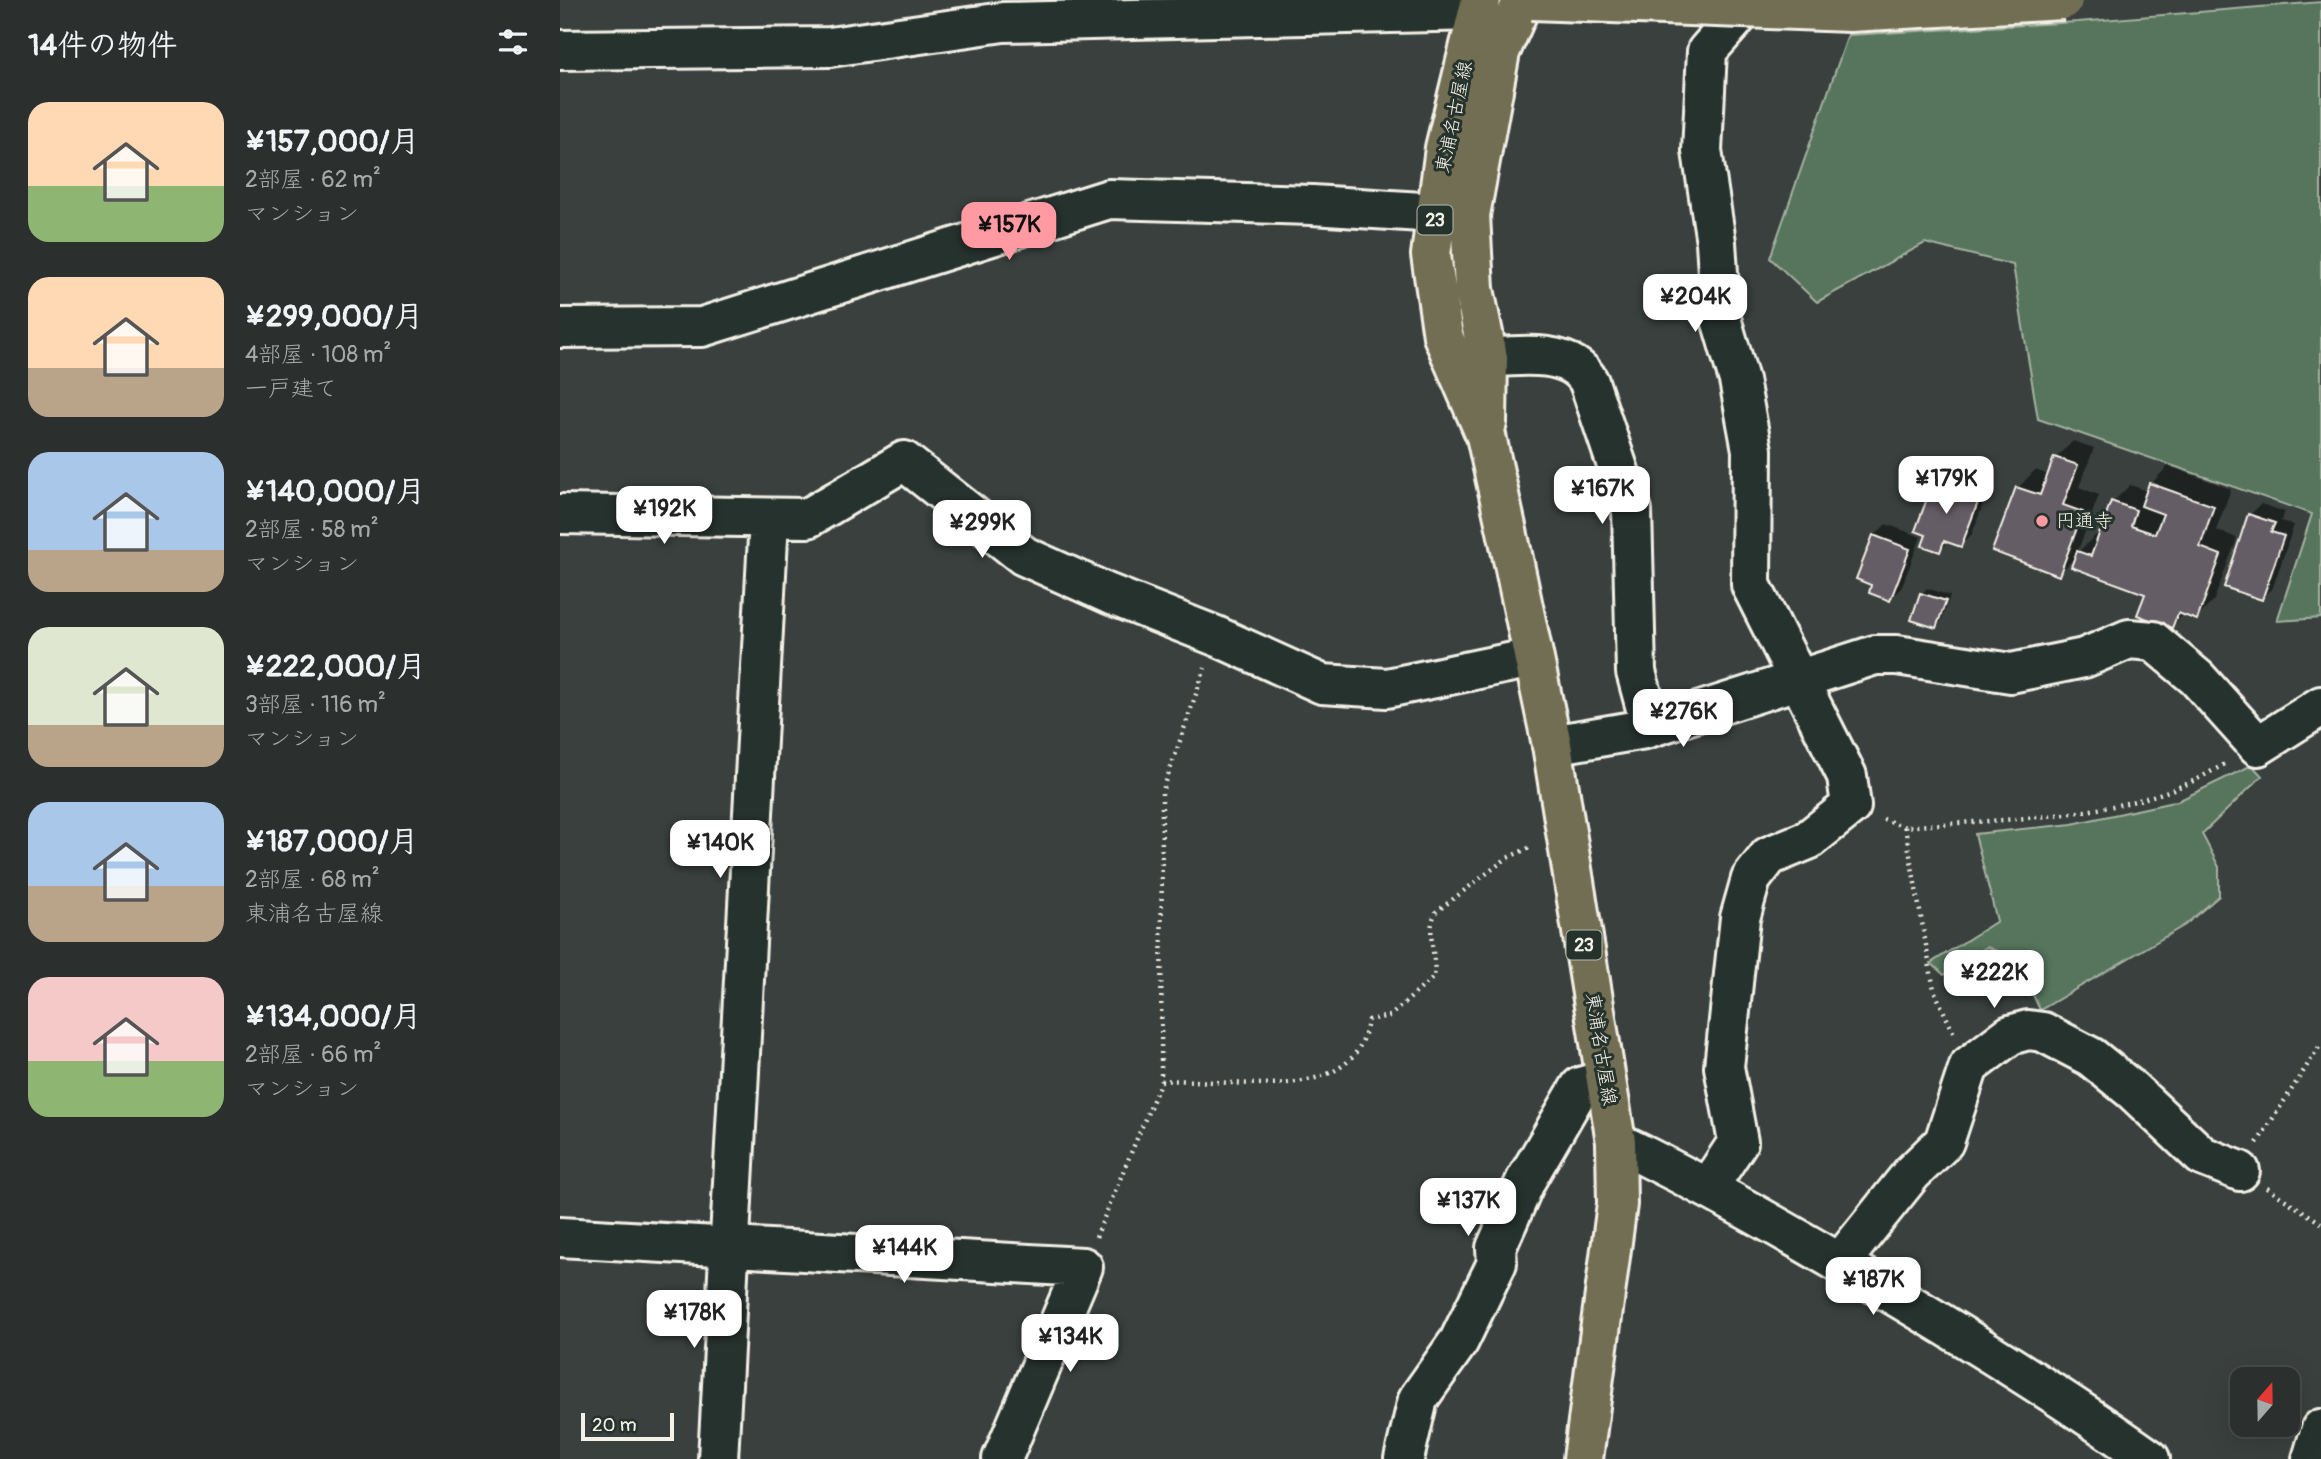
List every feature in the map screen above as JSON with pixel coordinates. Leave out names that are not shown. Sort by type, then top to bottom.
[{"type":"main road","name":"東浦名古屋線","points":[[1523,0],[1500,52],[1453,215],[1431,255],[1443,337],[1486,436],[1552,745],[1616,1142],[1618,1204],[1583,1459]]},
{"type":"main road","points":[[1532,0],[1850,12],[2063,0]]},
{"type":"main road","name":"東浦名古屋線","points":[[1480,6],[1445,148],[1453,215],[1474,289],[1489,358],[1486,436]]},
{"type":"street","points":[[1709,1186],[1738,1142],[1724,1067],[1740,918],[1751,879],[1769,856],[1808,840],[1851,806],[1847,776],[1797,682],[1751,585],[1752,450],[1740,380],[1721,319],[1716,242],[1702,151],[1707,51],[1752,0]]},
{"type":"street","points":[[560,50],[830,47],[1003,22],[1480,6]]},
{"type":"street","points":[[560,328],[702,327],[1109,199],[1312,205],[1453,215]]},
{"type":"street","points":[[1489,358],[1522,355],[1574,363],[1582,369],[1589,382],[1632,510],[1636,671],[1651,727]]},
{"type":"street","points":[[560,514],[808,518],[904,461],[1024,556],[1109,594],[1216,636],[1322,684],[1387,688],[1532,658]]},
{"type":"street","points":[[718,1459],[769,519]]},
{"type":"street","points":[[1552,745],[1651,727],[1875,655],[1897,655],[2011,673],[2084,658],[2129,639],[2153,641],[2197,678],[2258,746],[2321,706]]},
{"type":"street","points":[[1842,1265],[1912,1173],[1944,1142],[1969,1066],[2010,1035],[2028,1030],[2043,1032],[2091,1057],[2132,1090],[2202,1156],[2240,1171]]},
{"type":"street","points":[[1404,1459],[1418,1399],[1459,1341],[1497,1263],[1496,1248],[1526,1181],[1580,1087],[1605,1080]]},
{"type":"street","points":[[1616,1142],[1709,1186],[2074,1405],[2150,1459]]},
{"type":"street","points":[[560,1237],[729,1244],[1083,1266],[1002,1459]]},
{"type":"street","points":[[2312,1459],[2321,1429]]},
{"type":"path","points":[[1083,1266],[1161,1081],[1162,793],[1216,636]]},
{"type":"path","points":[[1851,806],[1905,828],[2075,812],[2129,802],[2181,787],[2258,746]]},
{"type":"path","points":[[1905,828],[1934,990],[1969,1066]]},
{"type":"path","points":[[1161,1081],[1194,1079],[1290,1084],[1310,1081],[1330,1073],[1359,1051],[1368,1020],[1390,1016],[1434,976],[1436,960],[1430,922],[1436,912],[1507,858],[1566,836]]},
{"type":"path","points":[[2321,1044],[2240,1171],[2321,1223]]},
{"type":"green space","points":[[2321,2],[2321,618],[2277,621],[2312,514],[2038,419],[2013,265],[1925,243],[1817,302],[1770,258],[1848,35],[2078,22]]},
{"type":"green space","points":[[2252,765],[2262,776],[2202,834],[2219,867],[2219,896],[2185,925],[2040,1010],[2017,960],[1987,947],[1944,975],[1931,963],[1997,921],[1975,834],[2072,824],[2178,801]]},
{"type":"building","points":[[2054,457],[2078,465],[2063,505],[2083,512],[2059,576],[1992,551],[2016,487],[2040,495]]},
{"type":"building","points":[[1934,480],[1980,497],[1961,547],[1944,541],[1940,552],[1922,546],[1926,535],[1915,531]]},
{"type":"building","points":[[2149,483],[2214,506],[2200,547],[2221,555],[2197,620],[2178,613],[2172,628],[2137,615],[2145,594],[2071,567],[2077,551],[2091,556],[2111,501],[2136,510],[2131,526],[2155,534],[2163,514],[2141,506]]},
{"type":"building","points":[[2248,514],[2275,523],[2271,532],[2284,536],[2262,600],[2224,587]]},
{"type":"building","points":[[1873,535],[1910,549],[1890,601],[1869,593],[1871,585],[1856,579]]},
{"type":"building","points":[[1920,593],[1946,601],[1936,628],[1911,620]]},
{"type":"place","name":"円通寺","points":[[2042,521]]}]
